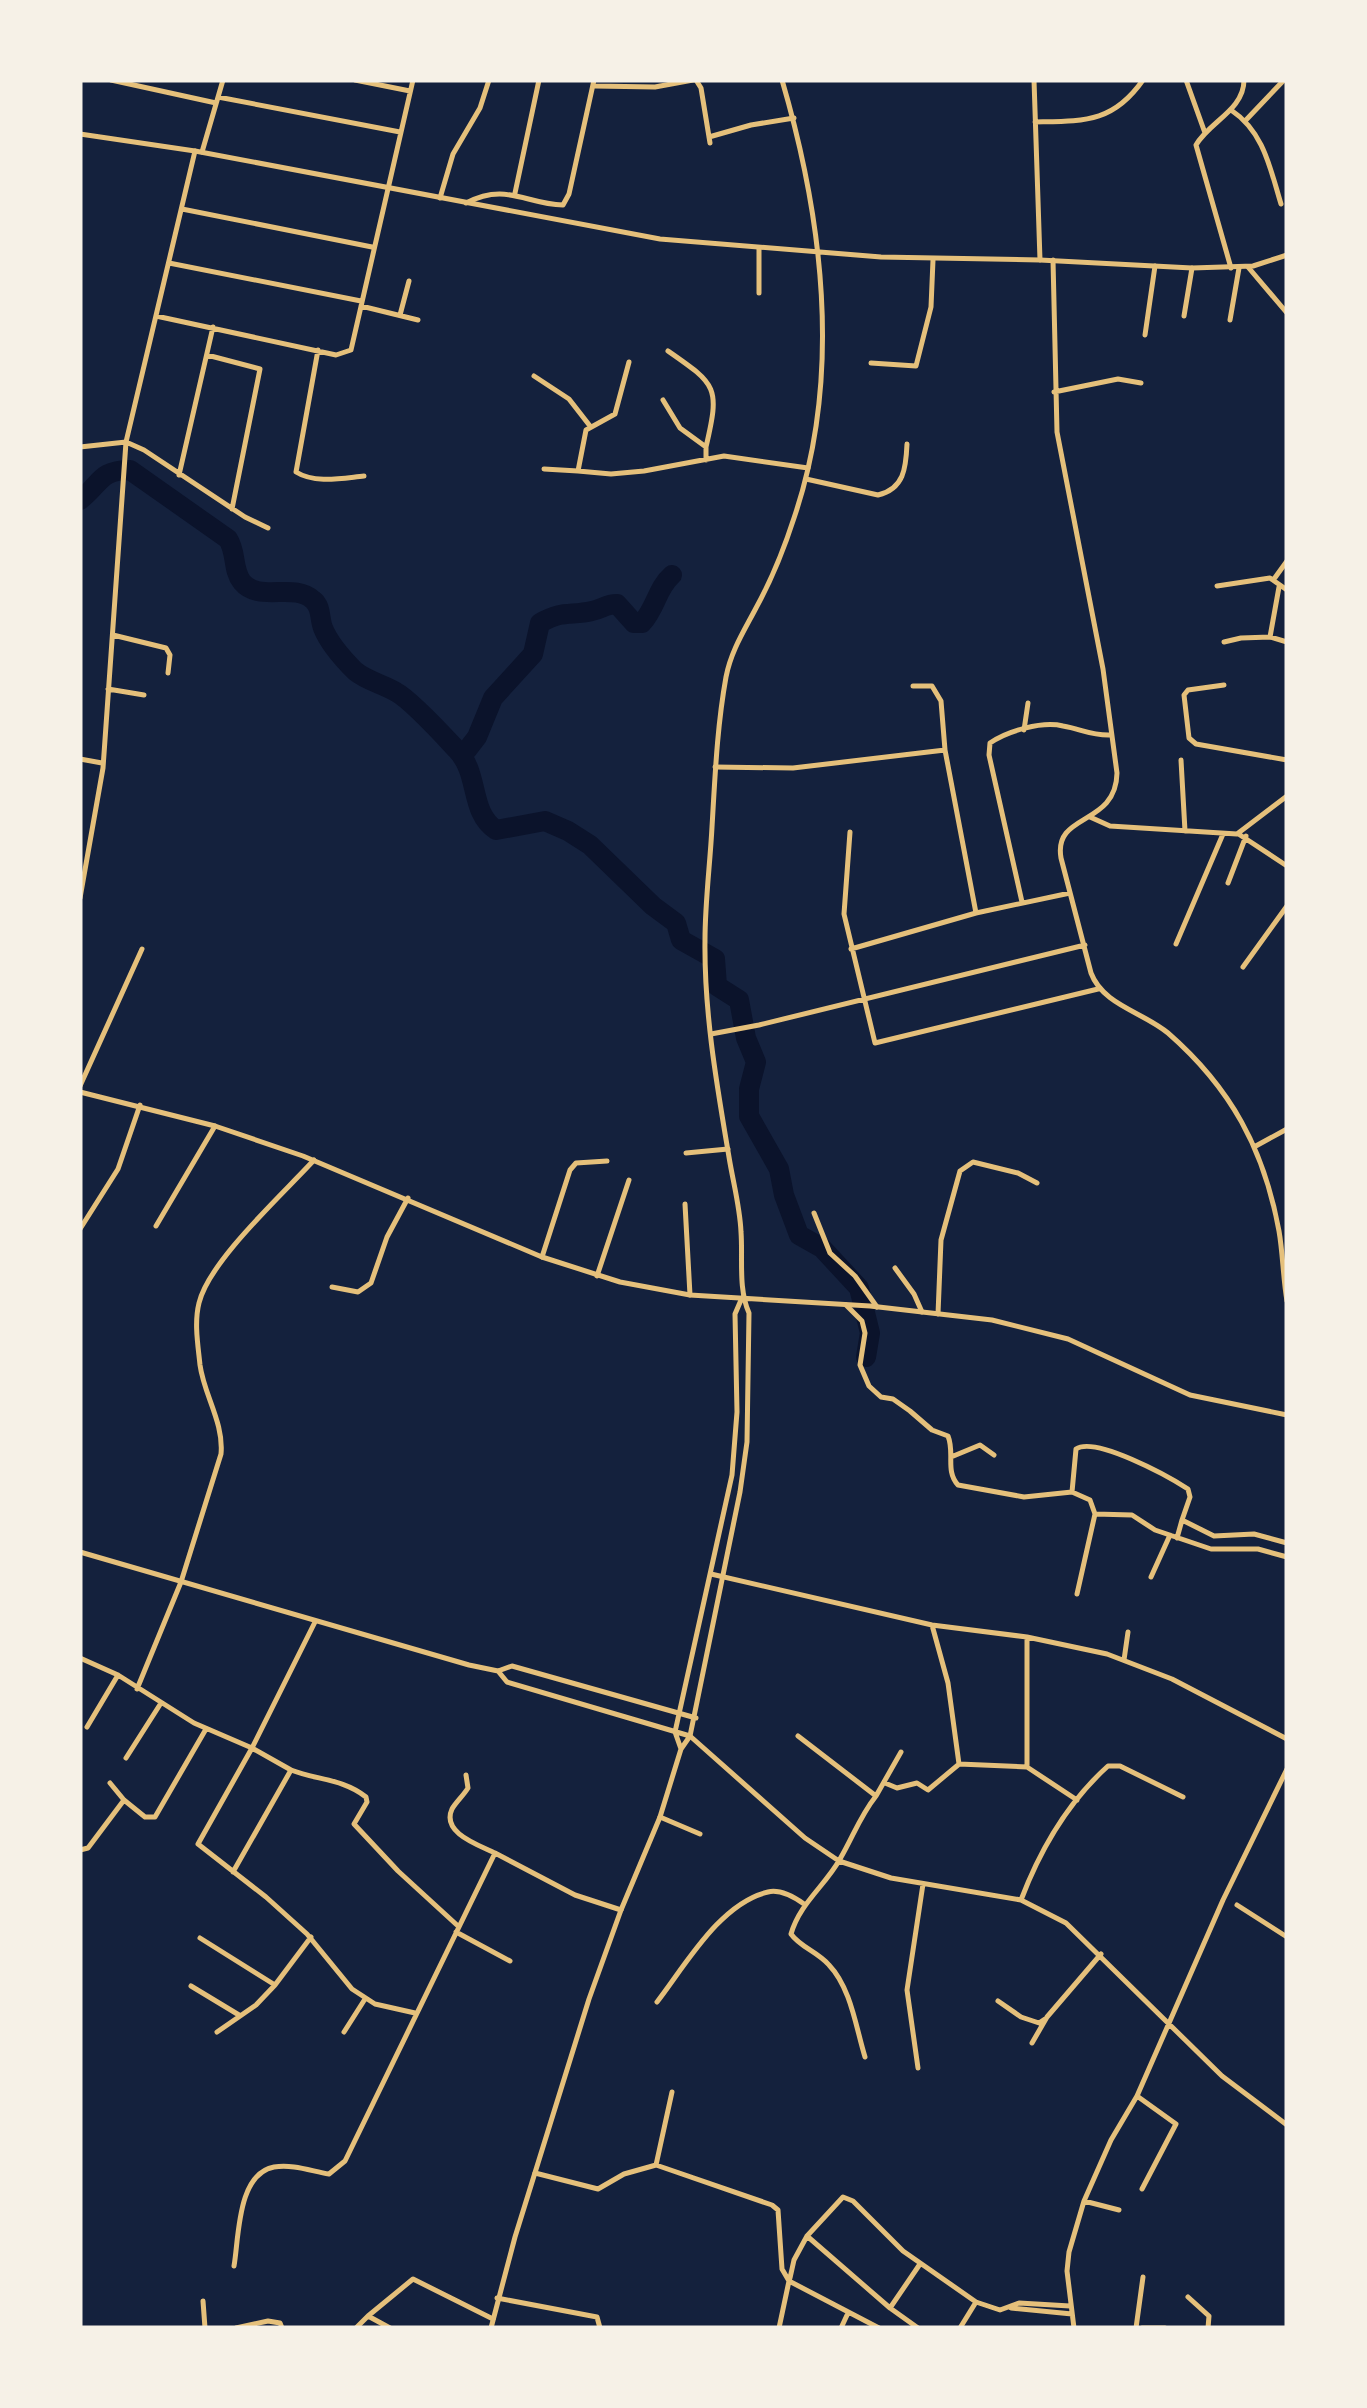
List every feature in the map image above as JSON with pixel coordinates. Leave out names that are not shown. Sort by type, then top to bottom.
[{"type":"street","points":[[111,80],[400,132]]},
{"type":"street","points":[[80,898],[94,835],[103,763],[126,442],[182,209],[223,80]]},
{"type":"street","points":[[355,80],[410,92]]},
{"type":"street","points":[[156,316],[336,355],[347,353],[352,346],[413,80]]},
{"type":"street","points":[[440,198],[453,154],[480,108],[488,80]]},
{"type":"street","points":[[515,194],[539,80]]},
{"type":"street","points":[[466,203],[478,197],[515,194],[563,205],[595,83],[695,80],[701,88],[710,140],[751,125],[794,118]]},
{"type":"street","points":[[492,2328],[589,1999],[696,1718],[725,1578],[746,1442],[749,1313],[742,1298],[741,1229],[711,1034],[704,941],[722,701],[734,648],[780,559],[806,479],[816,436],[822,370],[817,253],[794,118],[782,80]]},
{"type":"street","points":[[1034,80],[1040,260]]},
{"type":"street","points":[[1035,122],[1074,122],[1101,116],[1120,108],[1143,80]]},
{"type":"street","points":[[1186,80],[1205,133]]},
{"type":"street","points":[[1230,320],[1235,268],[1196,148],[1205,133],[1231,110],[1244,88],[1244,80]]},
{"type":"street","points":[[1246,120],[1284,80]]},
{"type":"street","points":[[1231,110],[1246,120],[1261,140],[1281,204]]},
{"type":"street","points":[[80,134],[198,152],[660,239],[933,260],[1053,260],[1192,268],[1248,267],[1287,256]]},
{"type":"street","points":[[182,209],[372,246]]},
{"type":"street","points":[[759,248],[759,293]]},
{"type":"street","points":[[871,363],[916,366],[931,307],[933,260]]},
{"type":"street","points":[[1053,260],[1057,432],[1103,669],[1117,773],[1114,794],[1061,839],[1061,858],[1098,989],[1164,1029],[1235,1106],[1254,1147],[1278,1230],[1287,1301]]},
{"type":"street","points":[[168,263],[418,320]]},
{"type":"street","points":[[1145,335],[1156,266]]},
{"type":"street","points":[[1248,267],[1287,313]]},
{"type":"street","points":[[1184,316],[1192,268]]},
{"type":"street","points":[[400,316],[409,281]]},
{"type":"street","points":[[180,475],[213,327]]},
{"type":"street","points":[[318,350],[296,472],[330,479],[364,476]]},
{"type":"street","points":[[668,351],[706,377],[710,384],[706,460]]},
{"type":"street","points":[[207,355],[255,365],[260,370],[232,509]]},
{"type":"street","points":[[578,470],[590,426],[615,414],[629,362]]},
{"type":"street","points":[[534,376],[569,399],[590,426]]},
{"type":"street","points":[[1054,392],[1118,379],[1142,384]]},
{"type":"street","points":[[663,400],[680,428],[706,447]]},
{"type":"street","points":[[80,447],[126,442],[268,528]]},
{"type":"street","points":[[806,479],[878,495],[889,492],[906,470],[907,444]]},
{"type":"street","points":[[544,468],[610,474],[644,472],[724,456],[808,468]]},
{"type":"street","points":[[1217,586],[1274,579],[1287,561]]},
{"type":"street","points":[[1270,638],[1283,588],[1274,579]]},
{"type":"street","points":[[112,635],[166,648],[170,655],[168,673]]},
{"type":"street","points":[[1224,642],[1241,638],[1287,642]]},
{"type":"street","points":[[912,686],[928,684],[938,693],[976,913]]},
{"type":"street","points":[[1224,685],[1188,690],[1184,695],[1189,738],[1196,744],[1287,760]]},
{"type":"street","points":[[108,689],[144,695]]},
{"type":"street","points":[[1024,730],[1028,703]]},
{"type":"street","points":[[1022,902],[989,747],[993,740],[1056,725],[1088,735],[1111,736]]},
{"type":"street","points":[[715,766],[793,768],[946,750]]},
{"type":"street","points":[[80,759],[103,763]]},
{"type":"street","points":[[1181,760],[1186,831]]},
{"type":"street","points":[[1237,834],[1287,796]]},
{"type":"street","points":[[1090,817],[1110,826],[1246,836],[1287,866]]},
{"type":"street","points":[[850,832],[843,907],[850,950],[873,1041],[877,1044],[1098,989]]},
{"type":"street","points":[[1176,944],[1223,834]]},
{"type":"street","points":[[1228,883],[1246,836]]},
{"type":"street","points":[[850,950],[976,913],[1070,892]]},
{"type":"street","points":[[1243,967],[1287,906]]},
{"type":"street","points":[[711,1034],[1085,945]]},
{"type":"street","points":[[142,949],[80,1088],[214,1126],[314,1160],[597,1276],[690,1295],[874,1306],[992,1320],[1068,1339],[1190,1395],[1287,1415]]},
{"type":"street","points":[[80,1229],[118,1169],[140,1105]]},
{"type":"street","points":[[156,1226],[214,1126]]},
{"type":"street","points":[[1254,1147],[1287,1129]]},
{"type":"street","points":[[686,1153],[728,1149]]},
{"type":"street","points":[[139,1684],[181,1582],[222,1443],[201,1369],[196,1325],[202,1293],[227,1257],[314,1160]]},
{"type":"street","points":[[542,1256],[570,1170],[576,1163],[607,1161]]},
{"type":"street","points":[[938,1314],[941,1240],[960,1171],[973,1162],[986,1164],[1037,1183]]},
{"type":"street","points":[[597,1276],[629,1180]]},
{"type":"street","points":[[332,1287],[358,1292],[371,1283],[387,1237],[408,1198]]},
{"type":"street","points":[[685,1204],[690,1295]]},
{"type":"street","points":[[814,1212],[830,1253],[855,1276],[874,1306]]},
{"type":"street","points":[[895,1268],[922,1312]]},
{"type":"street","points":[[681,1749],[676,1732],[679,1713],[732,1476],[737,1412],[735,1314],[742,1298]]},
{"type":"street","points":[[846,1304],[862,1321],[865,1332],[860,1366],[869,1386],[882,1397],[893,1399],[932,1430],[948,1436],[955,1456],[951,1476],[958,1485],[1024,1497],[1072,1492],[1090,1500],[1096,1514],[1078,1594]]},
{"type":"street","points":[[955,1456],[980,1445],[994,1455]]},
{"type":"street","points":[[1072,1492],[1076,1449],[1084,1445],[1122,1456],[1188,1489],[1190,1497],[1178,1530],[1151,1577]]},
{"type":"street","points":[[1096,1514],[1132,1515],[1178,1530],[1214,1536],[1254,1534],[1287,1543]]},
{"type":"street","points":[[1178,1530],[1210,1549],[1258,1549],[1287,1557]]},
{"type":"street","points":[[80,1552],[315,1622],[498,1671],[512,1666],[696,1718]]},
{"type":"street","points":[[711,1574],[932,1626],[1026,1637],[1107,1654],[1172,1679],[1287,1739]]},
{"type":"street","points":[[315,1622],[252,1748],[198,1842],[311,1938],[352,1989],[375,2004],[416,2013]]},
{"type":"street","points":[[932,1626],[948,1683],[959,1764]]},
{"type":"street","points":[[1124,1660],[1128,1632]]},
{"type":"street","points":[[1026,1637],[1026,1767]]},
{"type":"street","points":[[80,1658],[139,1684],[161,1703],[206,1730],[221,1733],[292,1770],[344,1783],[366,1796],[367,1802],[354,1824],[457,1929],[510,1961]]},
{"type":"street","points":[[498,1671],[507,1682],[690,1736],[805,1838],[839,1861],[891,1878],[1021,1900],[1066,1922],[1222,2076],[1285,2121]]},
{"type":"street","points":[[88,1728],[118,1675]]},
{"type":"street","points":[[126,1758],[161,1703]]},
{"type":"street","points":[[110,1782],[124,1800],[148,1818],[157,1815],[206,1730]]},
{"type":"street","points":[[798,1736],[876,1796]]},
{"type":"street","points":[[865,2057],[833,1968],[791,1934],[804,1904],[839,1861],[861,1814],[885,1783],[901,1752]]},
{"type":"street","points":[[885,1783],[897,1788],[917,1783],[928,1790],[959,1764],[1026,1767],[1077,1800]]},
{"type":"street","points":[[1021,1900],[1056,1828],[1104,1769],[1112,1764],[1182,1797]]},
{"type":"street","points":[[234,1872],[292,1770]]},
{"type":"street","points":[[1074,2328],[1069,2252],[1084,2200],[1110,2140],[1137,2096],[1223,1900],[1287,1770]]},
{"type":"street","points":[[466,1776],[468,1788],[451,1812],[450,1821],[457,1832],[576,1895],[621,1910]]},
{"type":"street","points":[[80,1850],[88,1848],[124,1800]]},
{"type":"street","points":[[660,1817],[700,1834]]},
{"type":"street","points":[[234,2266],[242,2211],[256,2178],[275,2167],[295,2166],[329,2174],[340,2168],[495,1854]]},
{"type":"street","points":[[918,2068],[908,1990],[923,1884]]},
{"type":"street","points":[[657,2002],[705,1937],[736,1909],[769,1891],[804,1904]]},
{"type":"street","points":[[1237,1905],[1287,1937]]},
{"type":"street","points":[[200,1938],[275,1986]]},
{"type":"street","points":[[217,2032],[256,2005],[275,1986],[311,1938]]},
{"type":"street","points":[[1032,2043],[1047,2017],[1101,1954]]},
{"type":"street","points":[[192,1986],[240,2015]]},
{"type":"street","points":[[344,2032],[365,1999]]},
{"type":"street","points":[[998,2001],[1021,2017],[1039,2023],[1047,2017]]},
{"type":"street","points":[[656,2165],[672,2092]]},
{"type":"street","points":[[1137,2096],[1176,2124],[1142,2189]]},
{"type":"street","points":[[535,2173],[598,2189],[624,2174],[656,2165],[777,2208],[782,2268],[790,2281],[880,2328]]},
{"type":"street","points":[[779,2328],[794,2260],[806,2236],[846,2197],[886,2237],[976,2302],[1000,2310],[1071,2310]]},
{"type":"street","points":[[1084,2200],[1119,2210]]},
{"type":"street","points":[[806,2236],[858,2284],[918,2328]]},
{"type":"street","points":[[890,2308],[920,2264]]},
{"type":"street","points":[[1142,2277],[1139,2328],[1165,2328]]},
{"type":"street","points":[[356,2328],[413,2279],[493,2318]]},
{"type":"street","points":[[1188,2297],[1209,2316],[1208,2328]]},
{"type":"street","points":[[498,2298],[597,2317],[600,2328]]},
{"type":"street","points":[[203,2302],[205,2328]]},
{"type":"street","points":[[960,2328],[976,2302]]},
{"type":"street","points":[[841,2328],[849,2312]]},
{"type":"street","points":[[368,2316],[390,2328]]},
{"type":"street","points":[[236,2328],[273,2321],[282,2328]]},
{"type":"waterway","points":[[80,500],[106,475],[130,470],[228,539],[239,577],[249,588],[296,593],[313,600],[326,634],[351,667],[402,696],[457,750],[469,770],[482,813],[496,830],[545,821],[568,831],[590,845],[676,923],[681,940],[715,959],[717,986],[739,1000],[746,1038],[756,1062],[749,1089],[749,1116],[779,1169],[799,1235],[822,1248],[859,1288],[870,1333],[866,1357]]},
{"type":"waterway","points":[[460,753],[477,737],[493,698],[533,654],[540,623],[617,604],[634,623],[642,623],[672,575]]}]
